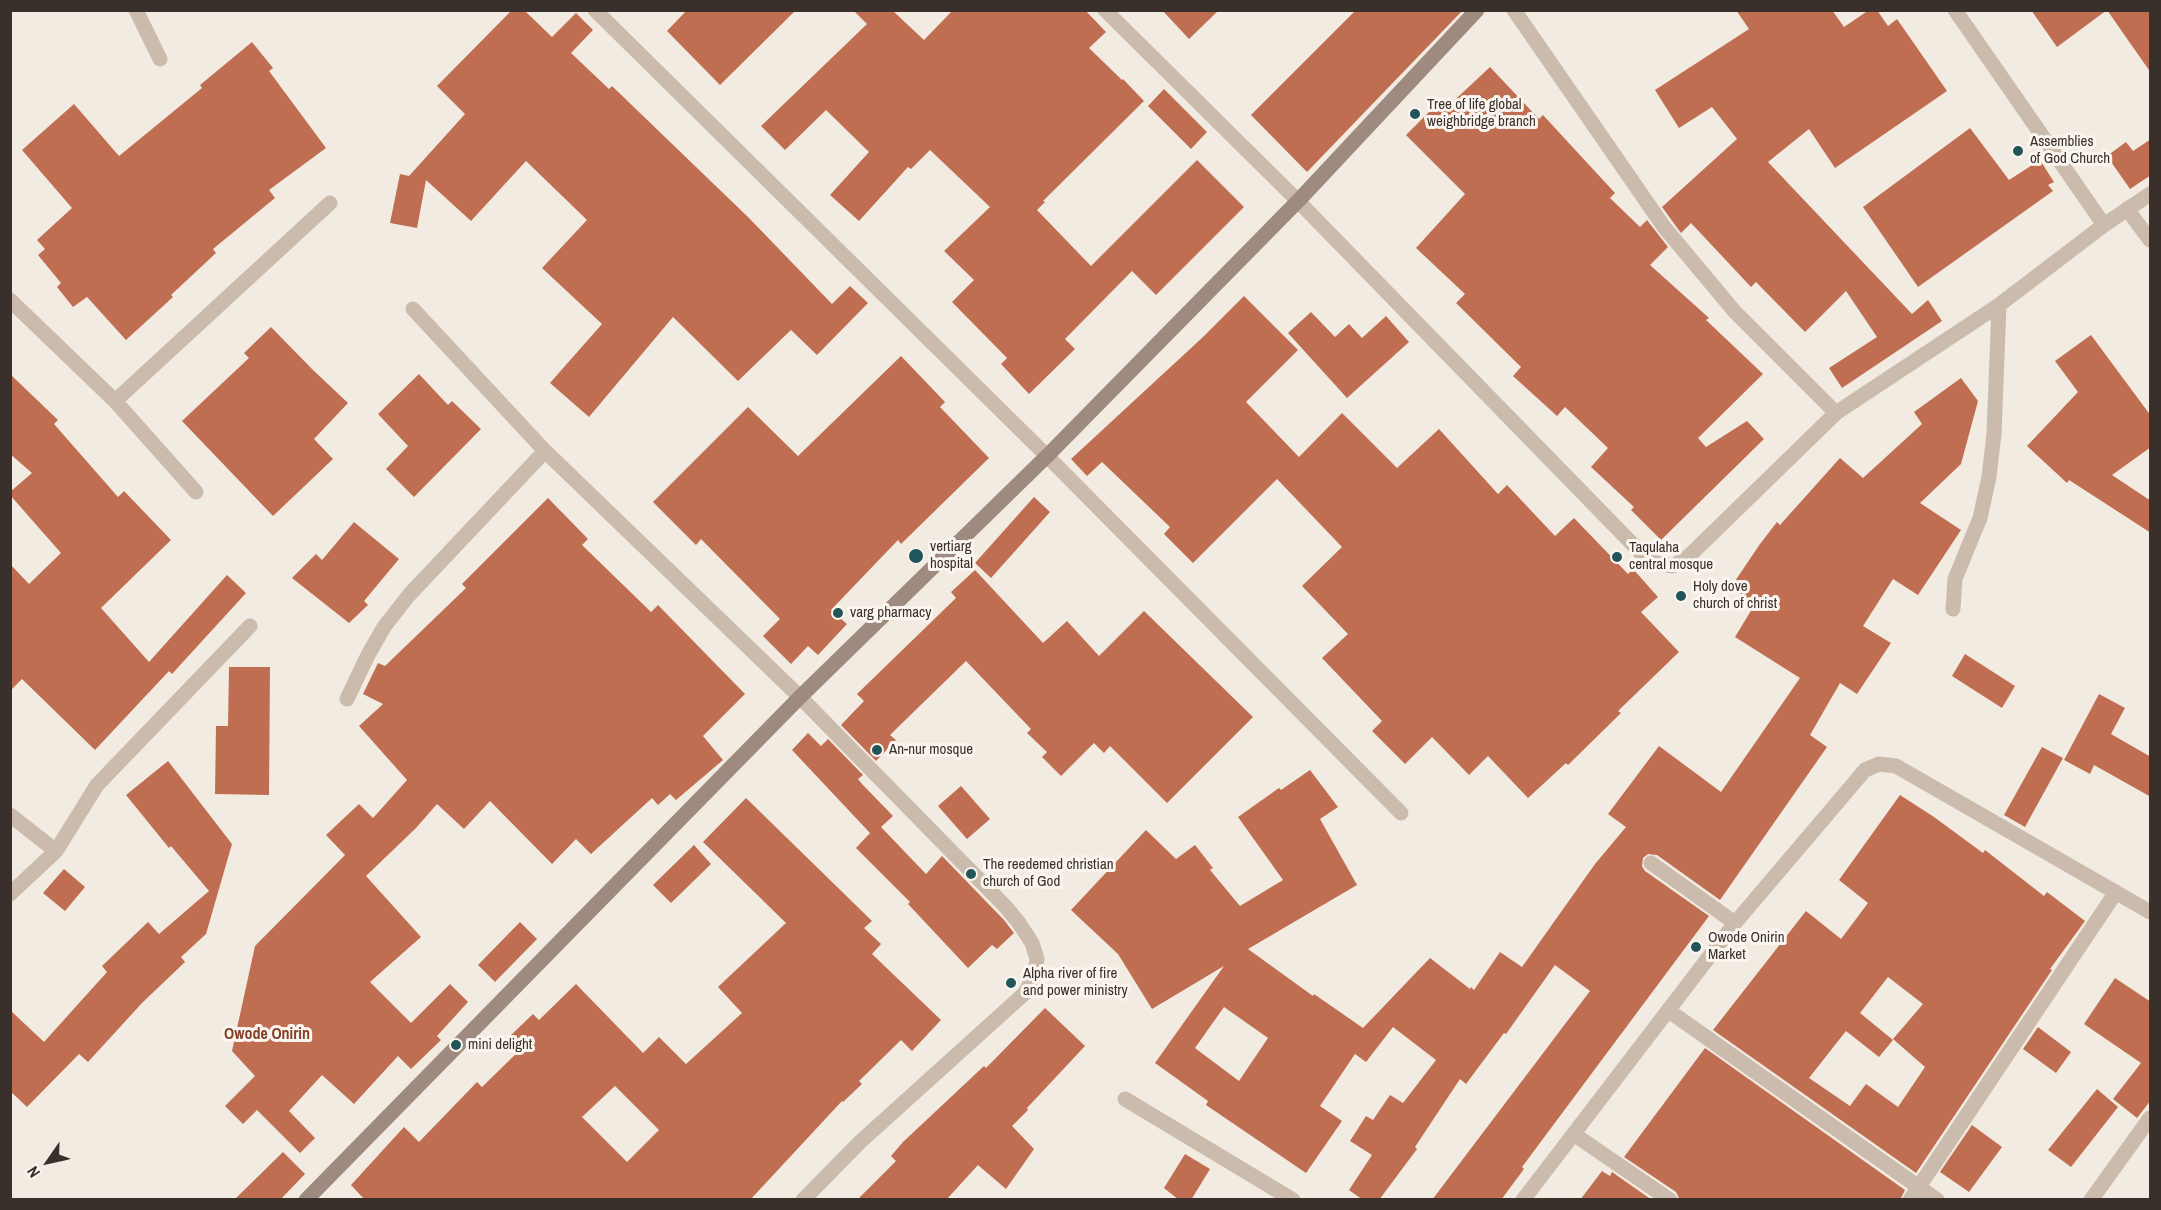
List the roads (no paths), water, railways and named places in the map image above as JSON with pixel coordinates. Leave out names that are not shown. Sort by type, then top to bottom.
[{"type":"street","points":[[136,10],[160,59]]},
{"type":"street","points":[[595,10],[1047,456],[1401,813]]},
{"type":"street","points":[[1105,10],[1298,201],[1650,562],[1673,566],[1689,556],[1836,413],[1999,305],[2127,208],[2151,194]]},
{"type":"street","points":[[306,1200],[800,697],[1047,456],[1298,201],[1477,10]]},
{"type":"street","points":[[1514,10],[1665,227],[1735,312],[1836,413]]},
{"type":"street","points":[[1955,10],[2104,225]]},
{"type":"street","points":[[115,401],[330,203]]},
{"type":"street","points":[[2127,208],[2151,240]]},
{"type":"street","points":[[10,300],[115,401],[196,492]]},
{"type":"street","points":[[1953,609],[1954,579],[1980,518],[1989,477],[1994,434],[1999,305]]},
{"type":"street","points":[[413,309],[545,451],[800,697],[1005,906],[1032,943],[1037,959],[1035,974],[1024,993],[860,1142],[803,1200]]},
{"type":"street","points":[[347,699],[384,627],[409,595],[545,451]]},
{"type":"street","points":[[10,894],[56,851],[97,785],[250,626]]},
{"type":"street","points":[[1523,1200],[1735,923],[1864,770],[1879,764],[1896,766],[2151,912]]},
{"type":"street","points":[[10,815],[56,851]]},
{"type":"street","points":[[1651,863],[1735,923]]},
{"type":"street","points":[[1914,1193],[2116,892]]},
{"type":"street","points":[[1669,1011],[1914,1193],[1937,1200]]},
{"type":"street","points":[[1125,1099],[1293,1200]]},
{"type":"street","points":[[2091,1200],[2151,1118]]},
{"type":"street","points":[[1575,1135],[1670,1200]]},
{"type":"place","name":"Tree of life global weighbridge branch","points":[[1415,114]]},
{"type":"place","name":"Assemblies of God Church","points":[[2018,151]]},
{"type":"place","name":"vertiarg hospital","points":[[916,556]]},
{"type":"place","name":"Taqulaha central mosque","points":[[1617,557]]},
{"type":"place","name":"Holy dove church of christ","points":[[1681,596]]},
{"type":"place","name":"varg pharmacy","points":[[838,613]]},
{"type":"place","name":"An-nur mosque","points":[[877,750]]},
{"type":"place","name":"The reedemed christian church of God","points":[[971,874]]},
{"type":"place","name":"Owode Onirin Market","points":[[1696,947]]},
{"type":"place","name":"Alpha river of fire and power ministry","points":[[1011,983]]},
{"type":"place","name":"mini delight","points":[[456,1045]]},
{"type":"district","name":"Owode Onirin","points":[[267,1035]]}]
